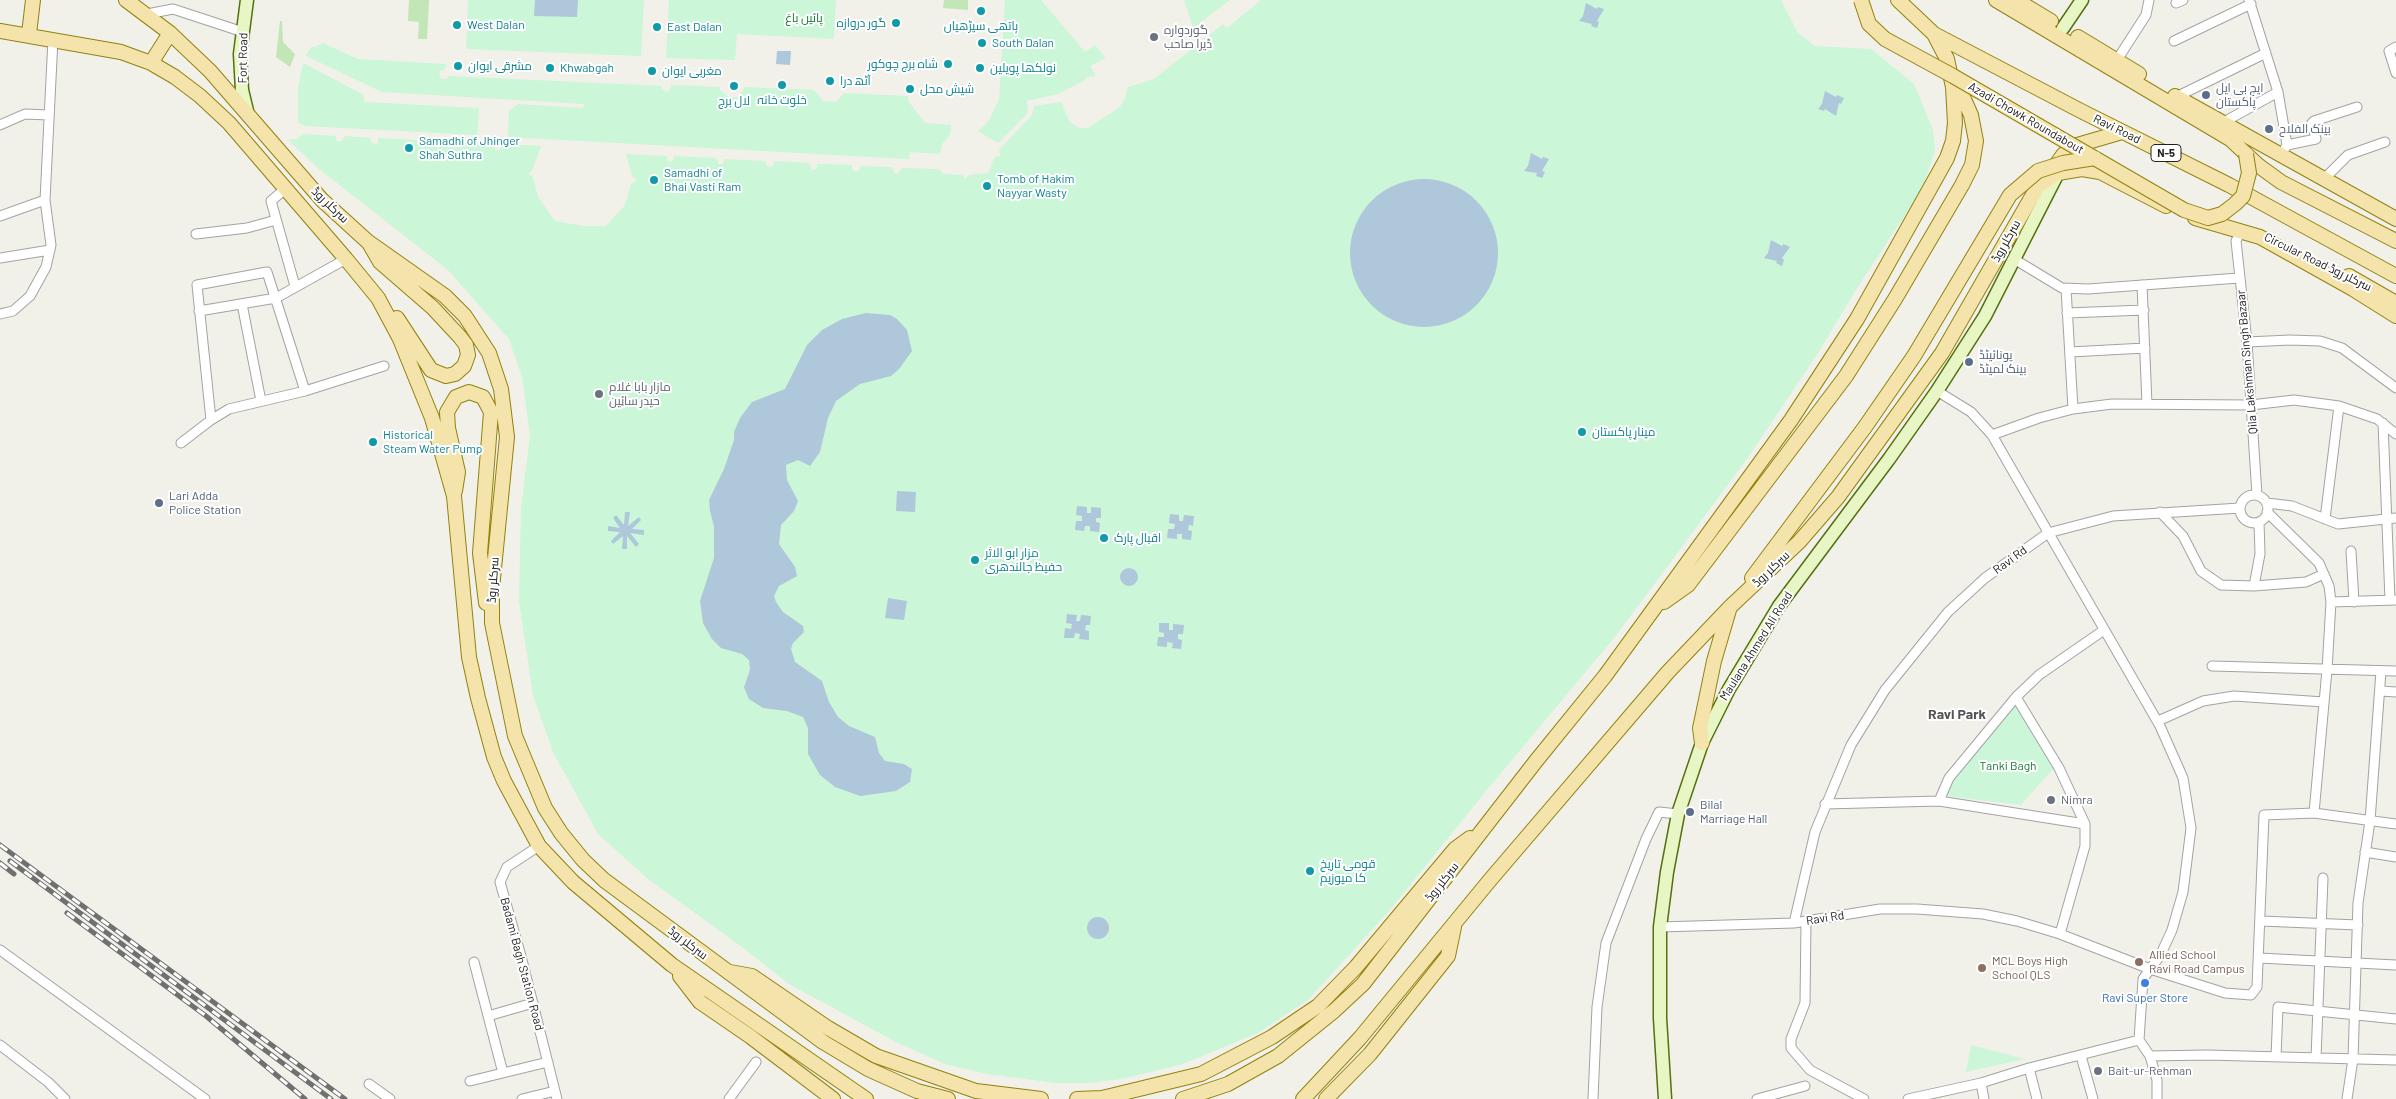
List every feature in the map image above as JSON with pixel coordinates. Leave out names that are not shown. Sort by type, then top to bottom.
[{"type":"main road","points":[[28,34],[33,0]]},
{"type":"main road","name":"سرکلر روڈ","points":[[126,0],[170,33],[210,71],[322,200],[367,241],[446,296],[466,316],[489,353],[498,374],[507,437],[492,589],[492,624],[515,736],[545,808],[561,833],[583,860],[604,880],[823,1042],[868,1069],[917,1091],[948,1099]]},
{"type":"main road","name":"Azadi Chowk Roundabout","points":[[1860,0],[1866,18],[1878,34],[2166,200],[2208,218]]},
{"type":"main road","name":"Ravi Road","points":[[1898,0],[1934,34],[2122,132],[2229,185],[2396,276]]},
{"type":"main road","points":[[1996,0],[2214,129],[2281,182],[2396,241]]},
{"type":"main road","points":[[2016,0],[2176,96],[2284,151],[2325,178],[2396,218]]},
{"type":"main road","name":"سرکلر روڈ","points":[[0,31],[28,34],[121,52],[151,63],[186,85],[215,108],[378,298],[411,362],[432,418],[454,496],[469,657],[494,757],[504,781],[539,846],[572,882],[672,965],[866,1099]]},
{"type":"main road","points":[[151,63],[170,33]]},
{"type":"main road","name":"سرکلر روڈ","points":[[1183,1099],[1228,1084],[1278,1056],[1334,1010],[1362,984],[1605,676],[1796,412],[1857,319],[1939,175],[1953,142],[1955,123],[1953,87],[1947,59],[1934,34]]},
{"type":"main road","name":"سرکلر روڈ","points":[[1654,610],[1688,585],[1846,376],[1900,290],[1972,165],[1976,141],[1972,115],[1953,76]]},
{"type":"main road","points":[[2044,181],[2062,155],[2074,146],[2091,139],[2122,132]]},
{"type":"main road","points":[[2208,218],[2228,210],[2243,196],[2249,173],[2246,154]]},
{"type":"main road","name":"سرکلر روڈ","points":[[1730,607],[1864,427],[1914,356],[2010,195],[2038,171],[2095,158]]},
{"type":"main road","name":"سرکلر روڈ","points":[[1303,1099],[1348,1052],[1668,672],[1730,607],[1799,542],[1838,497],[1942,353],[2015,223],[2038,186],[2044,181],[2058,173],[2082,169],[2100,172],[2169,208],[2214,224],[2260,237],[2353,289],[2396,316]]},
{"type":"main road","name":"Circular Road سرکلر روڈ","points":[[2208,218],[2246,228],[2283,242],[2396,303]]},
{"type":"main road","points":[[367,241],[380,262],[433,308],[460,337],[466,345],[468,355],[464,366],[455,374],[446,376],[431,370],[401,322],[378,298]]},
{"type":"main road","points":[[454,496],[458,472],[448,428],[448,412],[456,397],[462,393],[476,393],[488,404],[492,422],[480,553],[483,585],[492,624]]},
{"type":"main road","points":[[1702,743],[1700,728],[1714,661],[1730,607]]},
{"type":"main road","points":[[1077,1099],[1102,1098],[1201,1074],[1272,1037],[1318,1006],[1356,967],[1455,849],[1487,826]]},
{"type":"main road","points":[[1326,1099],[1370,1054],[1448,956],[1454,924]]},
{"type":"main road","points":[[672,965],[700,1002],[751,1037],[833,1099]]},
{"type":"main road","points":[[724,970],[752,976],[828,1028],[876,1056],[976,1091],[1041,1099]]},
{"type":"street","name":"Fort Road","points":[[247,0],[240,54],[242,90],[248,115]]},
{"type":"street","points":[[2063,28],[2082,0]]},
{"type":"street","points":[[2116,60],[2146,15],[2150,0]]},
{"type":"street","points":[[2174,41],[2250,2],[2278,92],[2284,151],[2316,138],[2312,123],[2314,121],[2357,107]]},
{"type":"street","points":[[147,14],[173,9],[243,32]]},
{"type":"street","points":[[0,314],[14,311],[30,296],[46,267],[50,250],[45,200],[54,39]]},
{"type":"street","points":[[2396,47],[2389,50],[2396,73]]},
{"type":"street","points":[[2176,96],[2266,53]]},
{"type":"street","points":[[2224,122],[2278,92]]},
{"type":"street","points":[[0,125],[25,114],[49,115]]},
{"type":"street","points":[[2325,178],[2348,155],[2385,142]]},
{"type":"street","name":"Maulana Ahmed Ali Road","points":[[1665,1099],[1660,1018],[1660,927],[1667,872],[1678,814],[1702,743],[1729,689],[1779,606],[1937,391],[1985,316],[2058,173]]},
{"type":"street","points":[[285,190],[271,201],[295,286]]},
{"type":"street","points":[[0,216],[45,200]]},
{"type":"street","points":[[196,234],[247,228],[276,220]]},
{"type":"street","name":"Qila Lakshman Singh Bazaar","points":[[2241,231],[2236,240],[2246,342],[2257,495]]},
{"type":"street","points":[[0,258],[50,250]]},
{"type":"street","points":[[199,311],[276,298],[346,259]]},
{"type":"street","points":[[2014,259],[2066,288],[2088,289],[2239,278]]},
{"type":"street","points":[[211,420],[196,285],[267,272],[305,391]]},
{"type":"street","points":[[2142,285],[2147,404]]},
{"type":"street","points":[[2066,288],[2073,409]]},
{"type":"street","points":[[242,304],[261,402]]},
{"type":"street","points":[[2068,313],[2144,310]]},
{"type":"street","points":[[2246,342],[2290,340],[2320,342],[2342,348],[2396,388]]},
{"type":"street","points":[[2070,352],[2145,348]]},
{"type":"street","points":[[181,443],[211,420],[230,409],[305,391],[384,366]]},
{"type":"street","points":[[1937,391],[1971,412],[1992,435],[2158,721],[2183,778],[2191,828],[2183,892],[2172,930],[2160,956],[2144,979],[2139,1040],[2150,1056],[2157,1080],[2156,1099]]},
{"type":"street","points":[[1992,435],[2039,418],[2073,409],[2112,404],[2251,405],[2294,400],[2339,406],[2378,418],[2396,434]]},
{"type":"street","points":[[2325,519],[2339,406]]},
{"type":"street","points":[[2331,602],[2393,600],[2386,520],[2383,423]]},
{"type":"street","points":[[2259,522],[2245,520],[2240,508],[2244,499],[2257,495],[2319,563],[2329,586],[2331,602],[2327,670],[2314,813]]},
{"type":"street","points":[[1838,497],[1852,509]]},
{"type":"street","points":[[2267,508],[2292,506],[2338,524],[2396,518]]},
{"type":"street","name":"Ravi Rd","points":[[2240,508],[2113,516],[2048,533],[1986,578],[1948,612],[1885,690],[1851,745],[1815,832],[1794,923],[1880,909],[1917,909],[1983,914],[2017,920],[2060,934],[2150,969],[2225,993],[2251,995],[2257,986],[2259,958]]},
{"type":"street","points":[[2254,586],[2260,554],[2259,522],[2267,508]]},
{"type":"street","points":[[2160,512],[2182,536],[2201,571],[2221,585],[2254,586],[2306,582],[2324,574]]},
{"type":"street","points":[[2351,551],[2354,602]]},
{"type":"street","points":[[1939,800],[1949,778],[2016,697],[2039,675],[2104,630]]},
{"type":"street","points":[[2212,666],[2396,671]]},
{"type":"street","points":[[2347,1099],[2353,1059],[2358,903],[2370,821],[2382,671]]},
{"type":"street","points":[[2381,691],[2396,692]]},
{"type":"street","points":[[2158,721],[2203,701],[2234,696],[2324,702]]},
{"type":"street","points":[[2016,697],[2059,768],[2085,824],[2085,846],[2060,934]]},
{"type":"street","points":[[1826,804],[1939,800],[2085,824]]},
{"type":"street","points":[[1593,1099],[1598,1007],[1606,943],[1646,838],[1659,812],[1678,814]]},
{"type":"street","points":[[2396,824],[2314,813],[2264,815],[2259,958],[2396,965]]},
{"type":"street","name":"Badami Bagh Station Road","points":[[539,846],[507,867],[500,882],[556,1095]]},
{"type":"street","points":[[2365,852],[2396,857]]},
{"type":"street","points":[[2316,1058],[2323,878]]},
{"type":"street","points":[[1806,922],[1805,1003],[1791,1039],[1791,1048],[1810,1070],[1864,1099]]},
{"type":"street","points":[[2261,922],[2358,925]]},
{"type":"street","points":[[1660,927],[1794,923]]},
{"type":"street","points":[[0,950],[205,1099]]},
{"type":"street","points":[[474,962],[503,1072]]},
{"type":"street","points":[[488,1016],[533,1003]]},
{"type":"street","points":[[2276,1057],[2278,1007],[2396,1019]]},
{"type":"street","points":[[1908,1099],[1932,1096],[2029,1068],[2139,1040]]},
{"type":"street","points":[[0,1044],[48,1082],[65,1099]]},
{"type":"street","points":[[2081,1056],[2093,1099]]},
{"type":"street","points":[[2150,1056],[2396,1060]]},
{"type":"street","points":[[470,1081],[548,1062]]},
{"type":"street","points":[[733,1097],[756,1062]]},
{"type":"street","points":[[2029,1068],[2037,1099]]},
{"type":"street","points":[[1981,1083],[1984,1099]]},
{"type":"street","points":[[369,1084],[390,1099]]},
{"type":"street","points":[[1757,1099],[1805,1086]]},
{"type":"street","points":[[522,1099],[556,1095]]},
{"type":"green space","points":[[409,0],[429,0],[427,39],[418,39],[419,22],[408,21]]},
{"type":"green space","points":[[468,0],[644,0],[641,56],[466,49]]},
{"type":"green space","name":"پائیں باغ","points":[[669,0],[836,0],[834,39],[737,34],[735,60],[666,58]]},
{"type":"green space","points":[[944,0],[968,0],[968,10],[943,8]]},
{"type":"green space","points":[[1005,0],[1041,0],[1085,52],[1095,45],[1106,58],[1090,66],[1096,76],[1087,77],[1085,80],[1058,94],[1027,101],[1028,111],[1026,115],[998,143],[978,131],[988,122],[999,100]]},
{"type":"green space","points":[[1184,0],[1230,0],[1193,28]]},
{"type":"green space","name":"اقبال پارک","points":[[1261,0],[1781,0],[1798,33],[1815,46],[1871,49],[1914,84],[1933,130],[1935,151],[1922,189],[1857,288],[1818,353],[1749,456],[1613,639],[1389,911],[1309,999],[1258,1033],[1180,1065],[1121,1079],[1088,1083],[1056,1083],[987,1074],[945,1064],[896,1042],[789,984],[742,947],[648,879],[598,834],[553,752],[533,695],[519,601],[521,509],[530,435],[522,377],[509,339],[448,270],[319,169],[288,140],[297,139],[304,134],[336,136],[336,140],[339,142],[343,140],[344,136],[371,138],[370,141],[374,144],[378,143],[378,138],[416,140],[419,146],[424,144],[424,140],[449,142],[449,146],[453,148],[456,146],[456,142],[494,144],[495,149],[498,151],[502,148],[502,144],[541,146],[532,171],[528,174],[533,177],[538,197],[555,221],[583,226],[606,226],[625,205],[631,184],[637,180],[632,176],[626,154],[667,156],[667,160],[670,162],[674,160],[674,156],[716,158],[719,165],[723,164],[724,159],[766,161],[766,165],[770,167],[774,165],[774,161],[809,163],[812,170],[816,169],[818,164],[852,165],[852,170],[856,172],[860,170],[860,166],[892,167],[894,173],[897,174],[902,168],[938,169],[944,174],[962,175],[965,179],[969,175],[988,173],[995,157],[1000,156],[999,150],[1032,115],[1034,106],[1061,102],[1070,122],[1079,128],[1088,128],[1120,107],[1128,87],[1154,79],[1223,24],[1227,28]]},
{"type":"green space","points":[[280,21],[282,21],[283,42],[295,54],[290,67],[276,57]]},
{"type":"green space","points":[[323,43],[358,59],[446,64],[445,69],[439,72],[441,79],[446,79],[449,76],[662,86],[662,89],[666,92],[670,90],[671,85],[720,87],[720,90],[728,97],[738,97],[745,87],[814,90],[823,101],[836,102],[844,93],[908,96],[908,101],[925,123],[951,125],[950,135],[942,144],[940,154],[910,152],[909,159],[508,137],[509,111],[518,104],[583,108],[584,104],[382,92],[306,56],[311,47],[316,47]]},
{"type":"green space","points":[[303,63],[364,95],[364,102],[479,108],[477,135],[305,126],[298,122],[298,89]]},
{"type":"green space","name":"Tanki Bagh","points":[[2015,703],[2053,769],[2021,805],[1946,796],[1953,778]]},
{"type":"green space","points":[[1971,1045],[2024,1059],[1966,1072]]},
{"type":"water","points":[[535,0],[578,0],[577,17],[534,16]]},
{"type":"water","points":[[1586,3],[1597,9],[1598,7],[1604,9],[1597,21],[1599,22],[1597,28],[1591,26],[1592,24],[1579,21],[1583,16]]},
{"type":"water","points":[[777,51],[791,51],[790,65],[776,64]]},
{"type":"water","points":[[1825,91],[1836,97],[1837,95],[1844,98],[1841,104],[1839,103],[1836,116],[1825,109],[1824,111],[1818,109],[1822,104]]},
{"type":"water","points":[[1531,153],[1542,159],[1543,157],[1549,159],[1542,171],[1545,172],[1542,178],[1536,176],[1537,173],[1524,171],[1528,166]]},
{"type":"water","points":[[1424,179],[1438,180],[1452,185],[1465,191],[1476,201],[1486,212],[1492,225],[1497,239],[1497,267],[1492,281],[1486,294],[1476,305],[1465,315],[1452,321],[1438,326],[1424,327],[1410,326],[1396,321],[1383,315],[1372,305],[1362,294],[1356,281],[1351,267],[1350,253],[1351,239],[1356,225],[1362,212],[1372,201],[1383,191],[1396,185],[1410,180]]},
{"type":"water","points":[[1771,240],[1782,246],[1783,244],[1790,247],[1782,258],[1784,260],[1782,266],[1776,263],[1777,261],[1764,258],[1768,253]]},
{"type":"water","points":[[866,313],[890,315],[897,319],[907,330],[912,351],[899,369],[891,376],[860,384],[836,401],[828,418],[820,452],[810,466],[798,460],[786,465],[787,480],[798,501],[794,511],[781,525],[779,544],[795,567],[797,576],[779,586],[774,596],[783,612],[803,626],[804,632],[793,643],[791,649],[795,662],[822,681],[829,702],[838,717],[849,726],[875,737],[879,753],[885,761],[904,764],[912,769],[910,782],[896,791],[860,796],[835,787],[820,775],[808,754],[808,728],[803,717],[787,711],[763,708],[749,699],[744,687],[750,670],[749,660],[742,654],[721,648],[712,639],[703,623],[700,601],[714,558],[714,527],[709,500],[724,469],[734,440],[734,432],[740,418],[752,402],[785,389],[807,345],[822,330],[842,319]]},
{"type":"water","points":[[897,491],[916,492],[915,512],[896,511]]},
{"type":"water","points":[[1077,506],[1087,507],[1087,513],[1091,513],[1091,507],[1101,508],[1101,518],[1096,518],[1096,522],[1100,523],[1099,532],[1090,531],[1090,526],[1085,526],[1084,531],[1075,530],[1076,521],[1082,521],[1082,516],[1076,515]]},
{"type":"water","points":[[625,512],[630,512],[628,526],[639,517],[641,520],[632,529],[644,530],[644,535],[630,533],[639,544],[636,547],[627,536],[627,549],[622,549],[623,536],[613,544],[611,541],[620,532],[608,531],[608,526],[620,528],[613,518],[616,515],[624,525]]},
{"type":"water","points":[[1170,514],[1179,515],[1179,521],[1183,521],[1184,515],[1194,516],[1193,526],[1189,525],[1188,530],[1192,531],[1191,540],[1182,539],[1182,534],[1177,534],[1177,539],[1167,538],[1168,529],[1174,529],[1175,524],[1169,523]]},
{"type":"water","points":[[1129,568],[1135,571],[1138,577],[1135,583],[1129,586],[1123,583],[1120,577],[1123,571]]},
{"type":"water","points":[[888,598],[907,601],[904,620],[885,618]]},
{"type":"water","points":[[1067,614],[1077,615],[1076,621],[1080,621],[1081,615],[1091,616],[1090,625],[1086,625],[1085,630],[1089,631],[1089,640],[1079,639],[1080,634],[1075,633],[1074,638],[1064,638],[1065,628],[1071,629],[1072,624],[1066,623]]},
{"type":"water","points":[[1159,623],[1169,623],[1169,630],[1173,630],[1173,624],[1184,625],[1183,634],[1178,634],[1178,639],[1182,640],[1181,649],[1172,648],[1173,643],[1167,642],[1167,647],[1157,646],[1158,637],[1164,637],[1164,633],[1159,632]]},
{"type":"water","points":[[1094,917],[1102,917],[1109,924],[1109,932],[1102,939],[1094,939],[1087,932],[1087,924]]},
{"type":"railway","points":[[0,845],[345,1099]]},
{"type":"railway","points":[[10,861],[331,1099]]},
{"type":"railway","points":[[0,863],[14,874]]},
{"type":"railway","points":[[67,913],[206,1016],[305,1099]]},
{"type":"place","name":"ہاتھی سیڑھیاں","points":[[981,11]]},
{"type":"place","name":"گور دروازہ","points":[[896,23]]},
{"type":"place","name":"West Dalan","points":[[457,25]]},
{"type":"place","name":"East Dalan","points":[[657,27]]},
{"type":"place","name":"گوردوارہ ڈیرا صاحب","points":[[1154,37]]},
{"type":"place","name":"South Dalan","points":[[982,43]]},
{"type":"place","name":"شاہ برج چوکور","points":[[948,64]]},
{"type":"place","name":"مشرقی ایوان","points":[[458,66]]},
{"type":"place","name":"Khwabgah","points":[[550,68]]},
{"type":"place","name":"نولکھا پویلین","points":[[980,68]]},
{"type":"place","name":"مغربی ایوان","points":[[652,71]]},
{"type":"place","name":"آٹھ درا","points":[[830,81]]},
{"type":"place","name":"خلوت خانہ","points":[[782,85]]},
{"type":"place","name":"لال برج","points":[[734,86]]},
{"type":"place","name":"شیش محل","points":[[910,89]]},
{"type":"place","name":"ایچ بی ایل پاکستان","points":[[2206,95]]},
{"type":"place","name":"بینک الفلاح","points":[[2269,129]]},
{"type":"place","name":"Samadhi of Jhinger Shah Suthra","points":[[409,148]]},
{"type":"place","name":"Samadhi of Bhai Vasti Ram","points":[[654,180]]},
{"type":"place","name":"Tomb of Hakim Nayyar Wasty","points":[[987,186]]},
{"type":"place","name":"یونائیٹڈ بینک لمیٹڈ","points":[[1969,362]]},
{"type":"place","name":"مازار بابا غلام حیدر سائِین","points":[[599,394]]},
{"type":"place","name":"مینارِ پاکستان","points":[[1582,432]]},
{"type":"place","name":"Historical Steam Water Pump","points":[[373,442]]},
{"type":"place","name":"Lari Adda Police Station","points":[[159,503]]},
{"type":"place","name":"اقبال پارک","points":[[1104,538]]},
{"type":"place","name":"مزار ابو الاثر حفیظ جالندھری","points":[[975,560]]},
{"type":"place","name":"Nimra","points":[[2051,800]]},
{"type":"place","name":"Bilal Marriage Hall","points":[[1690,812]]},
{"type":"place","name":"قومی تاریخ کا میوزیم","points":[[1310,871]]},
{"type":"place","name":"Allied School Ravi Road Campus","points":[[2139,962]]},
{"type":"place","name":"MCL Boys High School QLS","points":[[1982,968]]},
{"type":"place","name":"Ravi Super Store","points":[[2145,983]]},
{"type":"place","name":"Bait-ur-Rehman","points":[[2098,1071]]},
{"type":"district","name":"Ravi Park","points":[[1957,714]]}]
